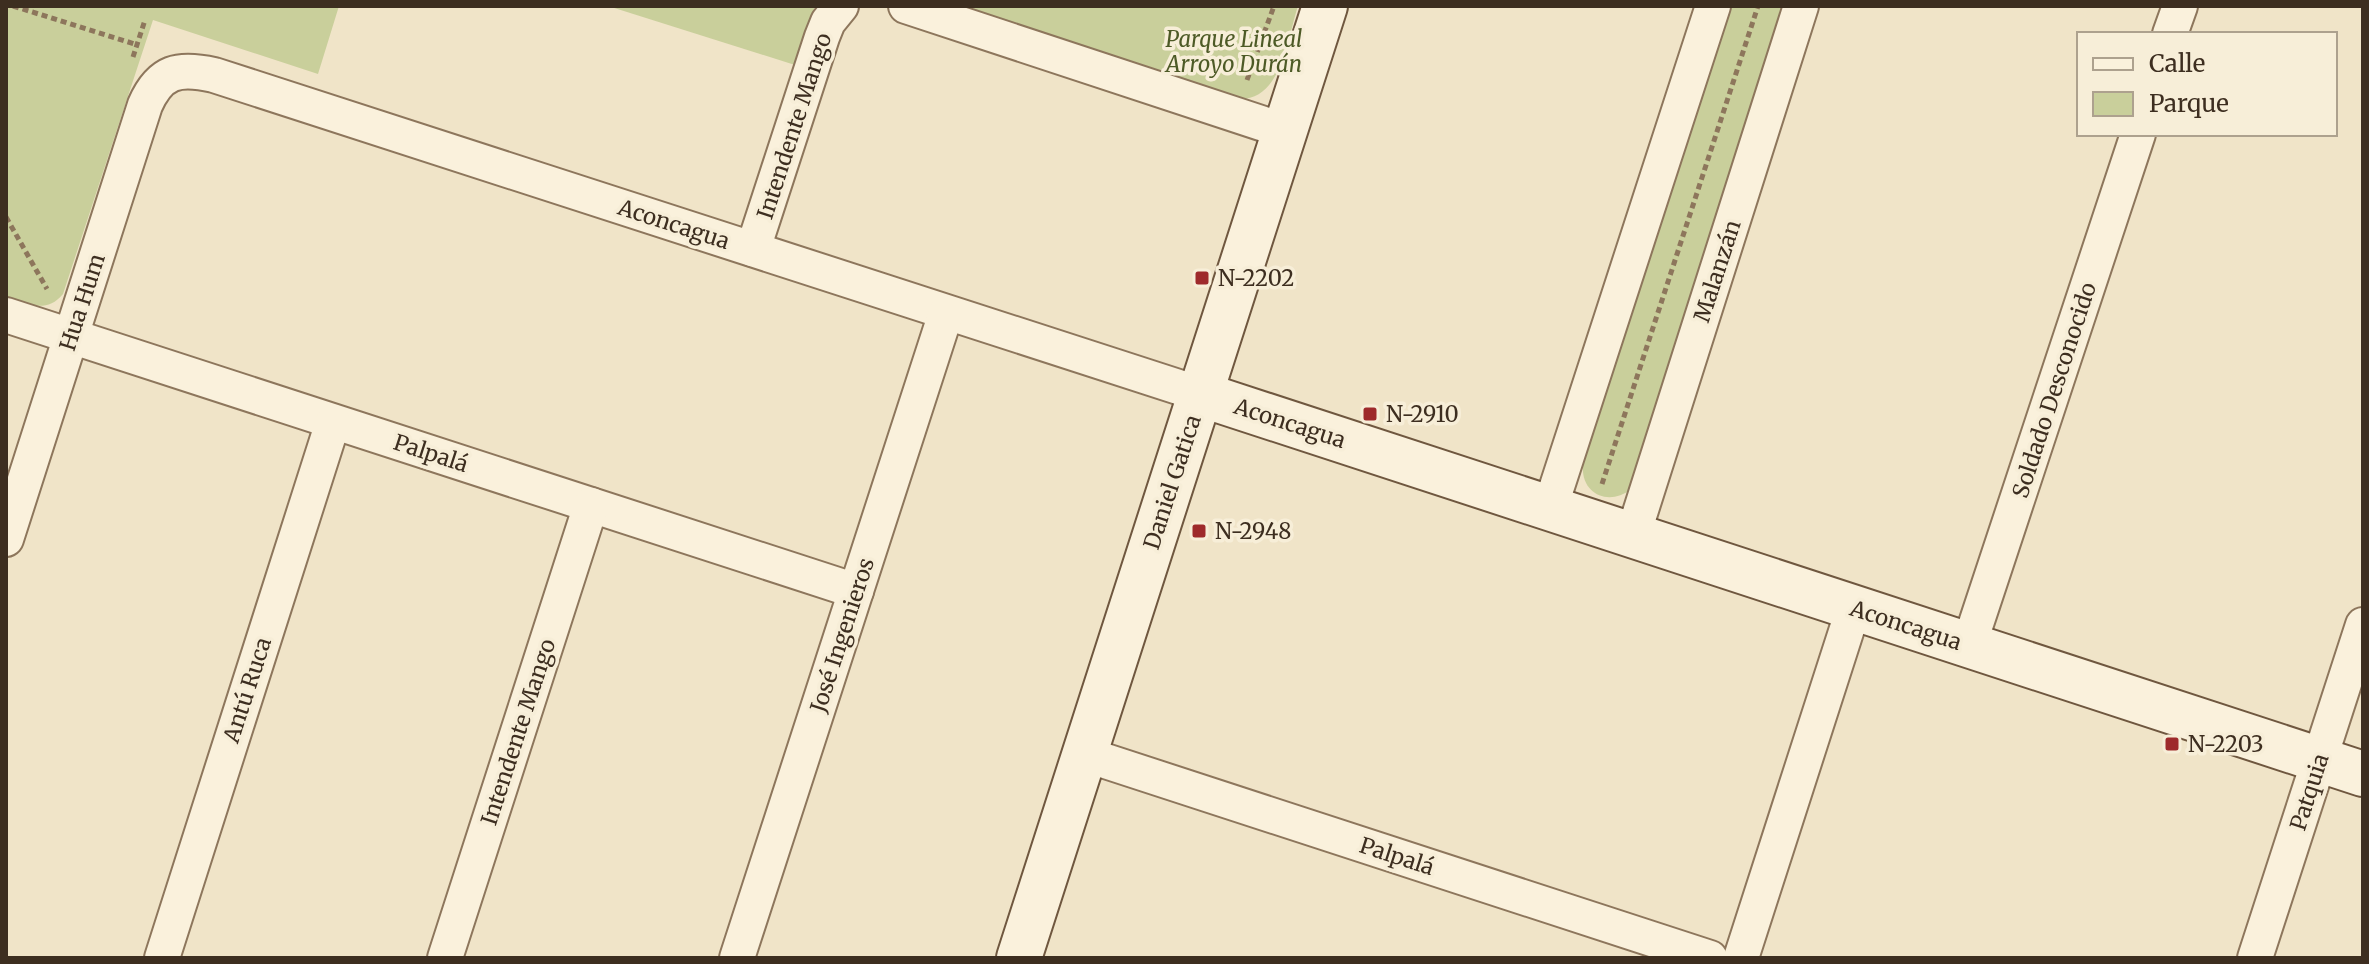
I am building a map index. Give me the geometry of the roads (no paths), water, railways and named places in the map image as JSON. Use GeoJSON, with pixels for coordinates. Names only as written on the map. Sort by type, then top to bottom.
{"type":"FeatureCollection","features":[{"type":"Feature","properties":{"kind":"street","name":"Intendente Mango"},"geometry":{"type":"LineString","coordinates":[[753,249],[822,37],[841,6]]}},
{"type":"Feature","properties":{"kind":"street"},"geometry":{"type":"LineString","coordinates":[[906,6],[1285,131]]}},
{"type":"Feature","properties":{"kind":"street","name":"Daniel Gatica"},"geometry":{"type":"LineString","coordinates":[[1019,958],[1325,6]]}},
{"type":"Feature","properties":{"kind":"street"},"geometry":{"type":"LineString","coordinates":[[1550,508],[1713,6]]}},
{"type":"Feature","properties":{"kind":"street","name":"Malanzán"},"geometry":{"type":"LineString","coordinates":[[1633,535],[1801,6]]}},
{"type":"Feature","properties":{"kind":"street"},"geometry":{"type":"LineString","coordinates":[[2171,32],[2180,6]]}},
{"type":"Feature","properties":{"kind":"street","name":"Aconcagua"},"geometry":{"type":"LineString","coordinates":[[169,72],[183,70],[214,75],[2363,774]]}},
{"type":"Feature","properties":{"kind":"street","name":"Hua Hum"},"geometry":{"type":"LineString","coordinates":[[6,539],[145,105],[159,80],[169,72]]}},
{"type":"Feature","properties":{"kind":"street","name":"Soldado Desconocido"},"geometry":{"type":"LineString","coordinates":[[1969,645],[2137,136]]}},
{"type":"Feature","properties":{"kind":"street","name":"José Ingenieros"},"geometry":{"type":"LineString","coordinates":[[737,958],[946,313]]}},
{"type":"Feature","properties":{"kind":"street","name":"Palpalá"},"geometry":{"type":"LineString","coordinates":[[6,315],[856,591]]}},
{"type":"Feature","properties":{"kind":"street","name":"Antú Ruca"},"geometry":{"type":"LineString","coordinates":[[162,958],[333,422]]}},
{"type":"Feature","properties":{"kind":"street","name":"Intendente Mango"},"geometry":{"type":"LineString","coordinates":[[445,958],[591,505]]}},
{"type":"Feature","properties":{"kind":"street"},"geometry":{"type":"LineString","coordinates":[[1741,958],[1854,607]]}},
{"type":"Feature","properties":{"kind":"street","name":"Patquia"},"geometry":{"type":"LineString","coordinates":[[2255,958],[2363,625]]}},
{"type":"Feature","properties":{"kind":"street","name":"Palpalá"},"geometry":{"type":"LineString","coordinates":[[1084,754],[1710,958]]}},
{"type":"Feature","properties":{"kind":"place","name":"N-2202"},"geometry":{"type":"Point","coordinates":[1202,278]}},
{"type":"Feature","properties":{"kind":"place","name":"N-2910"},"geometry":{"type":"Point","coordinates":[1370,414]}},
{"type":"Feature","properties":{"kind":"place","name":"N-2948"},"geometry":{"type":"Point","coordinates":[1199,531]}},
{"type":"Feature","properties":{"kind":"place","name":"N-2203"},"geometry":{"type":"Point","coordinates":[2172,744]}},
{"type":"Feature","properties":{"kind":"park label","name":"Parque Lineal Arroyo Durán"},"geometry":{"type":"Point","coordinates":[1234,52]}}]}
